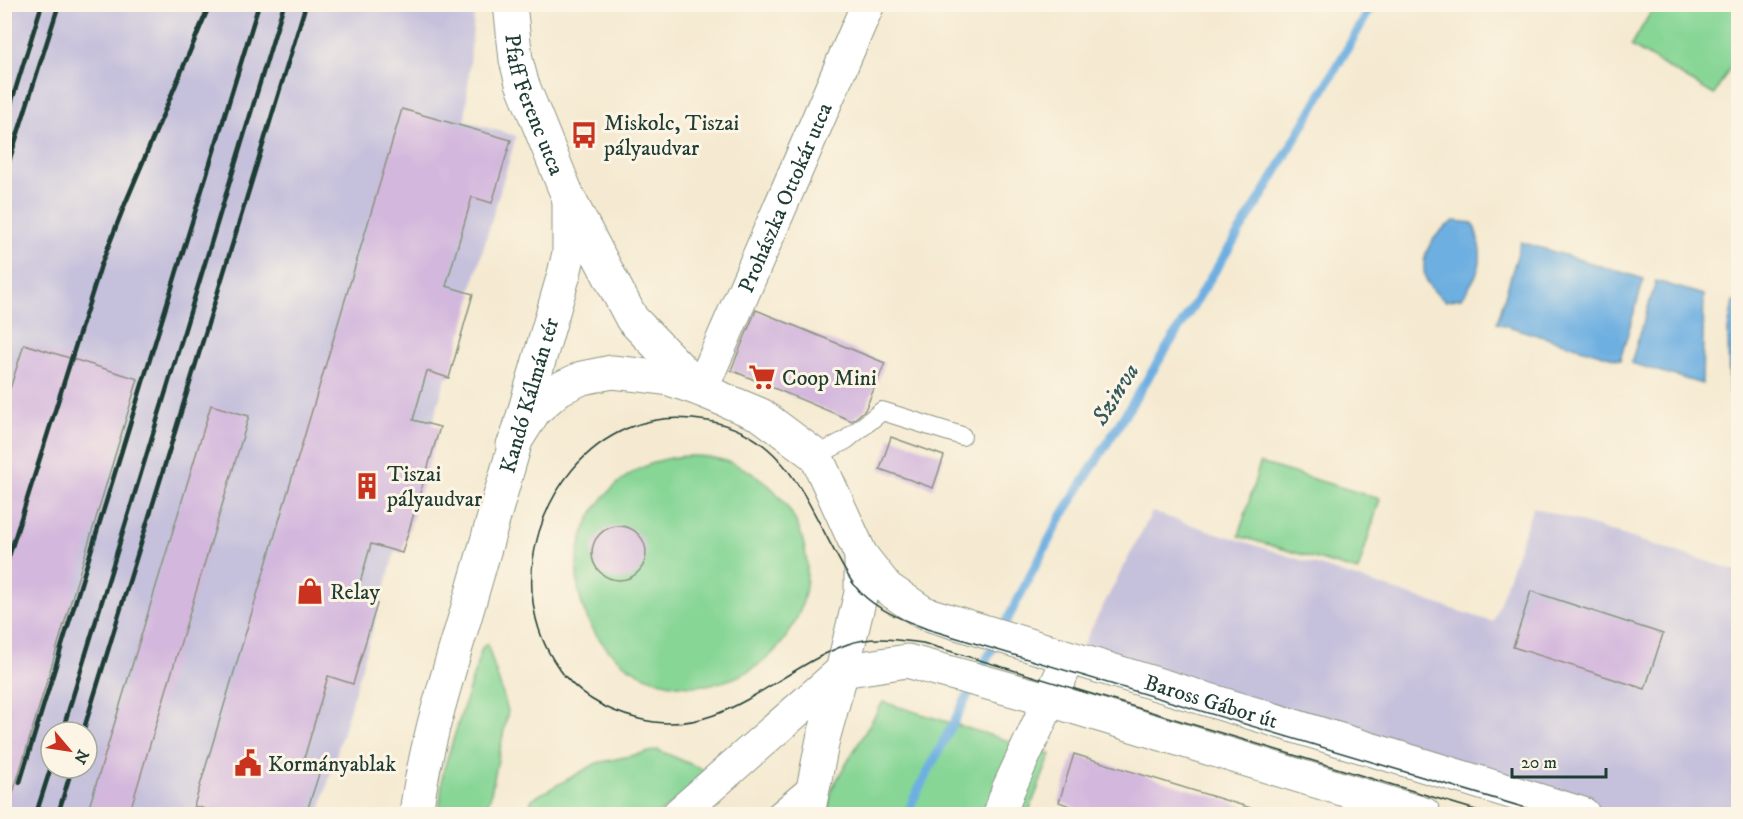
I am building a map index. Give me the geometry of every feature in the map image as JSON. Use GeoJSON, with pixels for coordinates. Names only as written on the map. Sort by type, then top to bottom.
{"type":"FeatureCollection","features":[{"type":"Feature","properties":{"kind":"street","name":"Pfaff Ferenc utca"},"geometry":{"type":"LineString","coordinates":[[510,4],[516,60],[522,83],[570,200]]}},
{"type":"Feature","properties":{"kind":"street","name":"Prohászka Ottokár utca"},"geometry":{"type":"LineString","coordinates":[[701,390],[868,4]]}},
{"type":"Feature","properties":{"kind":"street"},"geometry":{"type":"LineString","coordinates":[[570,200],[632,319],[701,390]]}},
{"type":"Feature","properties":{"kind":"street","name":"Kandó Kálmán tér"},"geometry":{"type":"LineString","coordinates":[[416,814],[425,760],[513,445],[564,274],[569,244],[570,200]]}},
{"type":"Feature","properties":{"kind":"street"},"geometry":{"type":"LineString","coordinates":[[513,445],[535,410],[559,389],[582,378],[612,372],[669,379],[701,390],[761,415],[816,456],[861,555],[861,593],[823,739],[808,814]]}},
{"type":"Feature","properties":{"kind":"street","name":"Baross Gábor út"},"geometry":{"type":"LineString","coordinates":[[861,555],[887,588],[924,613],[1582,814]]}},
{"type":"Feature","properties":{"kind":"street"},"geometry":{"type":"LineString","coordinates":[[1000,814],[1008,790],[1069,658]]}},
{"type":"Feature","properties":{"kind":"street","name":"Baross Gábor út"},"geometry":{"type":"LineString","coordinates":[[842,671],[907,661],[1050,700],[1424,814]]}},
{"type":"Feature","properties":{"kind":"street"},"geometry":{"type":"LineString","coordinates":[[679,814],[842,671]]}},
{"type":"Feature","properties":{"kind":"lane"},"geometry":{"type":"LineString","coordinates":[[816,456],[846,440],[882,411],[962,436]]}},
{"type":"Feature","properties":{"kind":"lane"},"geometry":{"type":"LineString","coordinates":[[774,814],[816,779]]}},
{"type":"Feature","properties":{"kind":"shaded area"},"geometry":{"type":"Polygon","coordinates":[[[5,5],[475,5],[465,121],[516,136],[319,814],[5,814],[5,5]]]}},
{"type":"Feature","properties":{"kind":"shaded area"},"geometry":{"type":"Polygon","coordinates":[[[1533,507],[1738,571],[1738,814],[1588,814],[1078,654],[1152,512],[1493,622],[1533,507]]]}},
{"type":"Feature","properties":{"kind":"green space"},"geometry":{"type":"Polygon","coordinates":[[[1655,5],[1738,5],[1738,54],[1714,95],[1631,46],[1655,5]]]}},
{"type":"Feature","properties":{"kind":"green space"},"geometry":{"type":"Polygon","coordinates":[[[692,456],[736,465],[765,482],[781,498],[802,538],[807,571],[798,615],[781,644],[765,660],[725,681],[692,686],[648,677],[619,660],[603,644],[582,604],[577,571],[586,527],[603,498],[619,482],[659,461],[692,456]]]}},
{"type":"Feature","properties":{"kind":"green space"},"geometry":{"type":"Polygon","coordinates":[[[1260,463],[1380,499],[1358,571],[1239,536],[1260,463]]]}},
{"type":"Feature","properties":{"kind":"green space"},"geometry":{"type":"Polygon","coordinates":[[[487,643],[508,711],[490,798],[483,814],[439,814],[443,772],[482,648],[487,643]]]}},
{"type":"Feature","properties":{"kind":"green space"},"geometry":{"type":"Polygon","coordinates":[[[883,702],[1051,754],[1028,814],[827,814],[832,788],[883,702]]]}},
{"type":"Feature","properties":{"kind":"green space"},"geometry":{"type":"Polygon","coordinates":[[[658,750],[709,772],[658,814],[527,814],[532,799],[597,763],[658,750]]]}},
{"type":"Feature","properties":{"kind":"water"},"geometry":{"type":"Polygon","coordinates":[[[1454,221],[1473,223],[1479,244],[1480,262],[1474,279],[1461,298],[1445,301],[1427,283],[1424,262],[1434,238],[1454,221]]]}},
{"type":"Feature","properties":{"kind":"water"},"geometry":{"type":"Polygon","coordinates":[[[1521,242],[1644,279],[1620,360],[1497,323],[1521,242]]]}},
{"type":"Feature","properties":{"kind":"water"},"geometry":{"type":"Polygon","coordinates":[[[1656,281],[1704,295],[1702,384],[1631,363],[1656,281]]]}},
{"type":"Feature","properties":{"kind":"water"},"geometry":{"type":"Polygon","coordinates":[[[1733,301],[1738,303],[1738,395],[1729,391],[1728,330],[1733,301]]]}},
{"type":"Feature","properties":{"kind":"building","name":"Tiszai pályaudvar"},"geometry":{"type":"Polygon","coordinates":[[[402,109],[511,140],[492,203],[472,197],[446,286],[473,294],[449,378],[427,371],[413,420],[440,427],[402,553],[371,544],[356,597],[377,604],[353,684],[328,676],[301,769],[319,774],[306,814],[223,814],[194,806],[402,109]]]}},
{"type":"Feature","properties":{"kind":"building"},"geometry":{"type":"Polygon","coordinates":[[[756,310],[885,363],[865,410],[852,421],[731,370],[756,310]]]}},
{"type":"Feature","properties":{"kind":"building"},"geometry":{"type":"Polygon","coordinates":[[[24,344],[138,379],[11,800],[4,799],[4,408],[24,344]]]}},
{"type":"Feature","properties":{"kind":"building"},"geometry":{"type":"Polygon","coordinates":[[[211,405],[249,416],[129,814],[87,814],[211,405]]]}},
{"type":"Feature","properties":{"kind":"building"},"geometry":{"type":"Polygon","coordinates":[[[891,437],[944,456],[933,488],[880,469],[891,437]]]}},
{"type":"Feature","properties":{"kind":"building"},"geometry":{"type":"Polygon","coordinates":[[[614,526],[624,526],[634,530],[642,538],[646,553],[642,568],[634,576],[624,580],[614,580],[604,576],[596,568],[592,558],[592,548],[596,538],[604,530],[614,526]]]}},
{"type":"Feature","properties":{"kind":"building"},"geometry":{"type":"Polygon","coordinates":[[[1531,591],[1663,634],[1645,689],[1513,647],[1531,591]]]}},
{"type":"Feature","properties":{"kind":"building"},"geometry":{"type":"Polygon","coordinates":[[[1074,754],[1251,808],[1250,814],[1074,814],[1076,808],[1059,802],[1074,754]]]}},
{"type":"Feature","properties":{"kind":"waterway","name":"Szinva"},"geometry":{"type":"LineString","coordinates":[[908,814],[913,800],[1061,517],[1265,191],[1373,4]]}},
{"type":"Feature","properties":{"kind":"tram line"},"geometry":{"type":"LineString","coordinates":[[1489,814],[923,643],[876,639],[848,644],[796,670],[747,700],[722,712],[696,720],[669,723],[627,716],[604,706],[574,686],[558,667],[541,636],[533,602],[532,567],[539,532],[552,499],[572,470],[597,446],[628,428],[648,422],[678,418],[708,421],[734,428],[756,439],[789,471],[854,585],[868,599],[892,614],[927,629],[1546,814]]}},
{"type":"Feature","properties":{"kind":"railway"},"geometry":{"type":"LineString","coordinates":[[4,126],[42,4]]}},
{"type":"Feature","properties":{"kind":"railway"},"geometry":{"type":"LineString","coordinates":[[4,177],[59,4]]}},
{"type":"Feature","properties":{"kind":"railway"},"geometry":{"type":"LineString","coordinates":[[4,572],[101,265],[210,4]]}},
{"type":"Feature","properties":{"kind":"railway"},"geometry":{"type":"LineString","coordinates":[[20,782],[259,4]]}},
{"type":"Feature","properties":{"kind":"railway"},"geometry":{"type":"LineString","coordinates":[[66,720],[284,4]]}},
{"type":"Feature","properties":{"kind":"railway"},"geometry":{"type":"LineString","coordinates":[[87,720],[306,4]]}},
{"type":"Feature","properties":{"kind":"railway"},"geometry":{"type":"LineString","coordinates":[[36,814],[47,780]]}},
{"type":"Feature","properties":{"kind":"railway"},"geometry":{"type":"LineString","coordinates":[[58,814],[68,780]]}},
{"type":"Feature","properties":{"kind":"place","name":"Miskolc, Tiszai pályaudvar"},"geometry":{"type":"Point","coordinates":[584,135]}},
{"type":"Feature","properties":{"kind":"place","name":"Coop Mini"},"geometry":{"type":"Point","coordinates":[762,377]}},
{"type":"Feature","properties":{"kind":"place","name":"Tiszai pályaudvar"},"geometry":{"type":"Point","coordinates":[367,486]}},
{"type":"Feature","properties":{"kind":"place","name":"Relay"},"geometry":{"type":"Point","coordinates":[310,591]}},
{"type":"Feature","properties":{"kind":"place","name":"Kormányablak"},"geometry":{"type":"Point","coordinates":[248,763]}}]}
